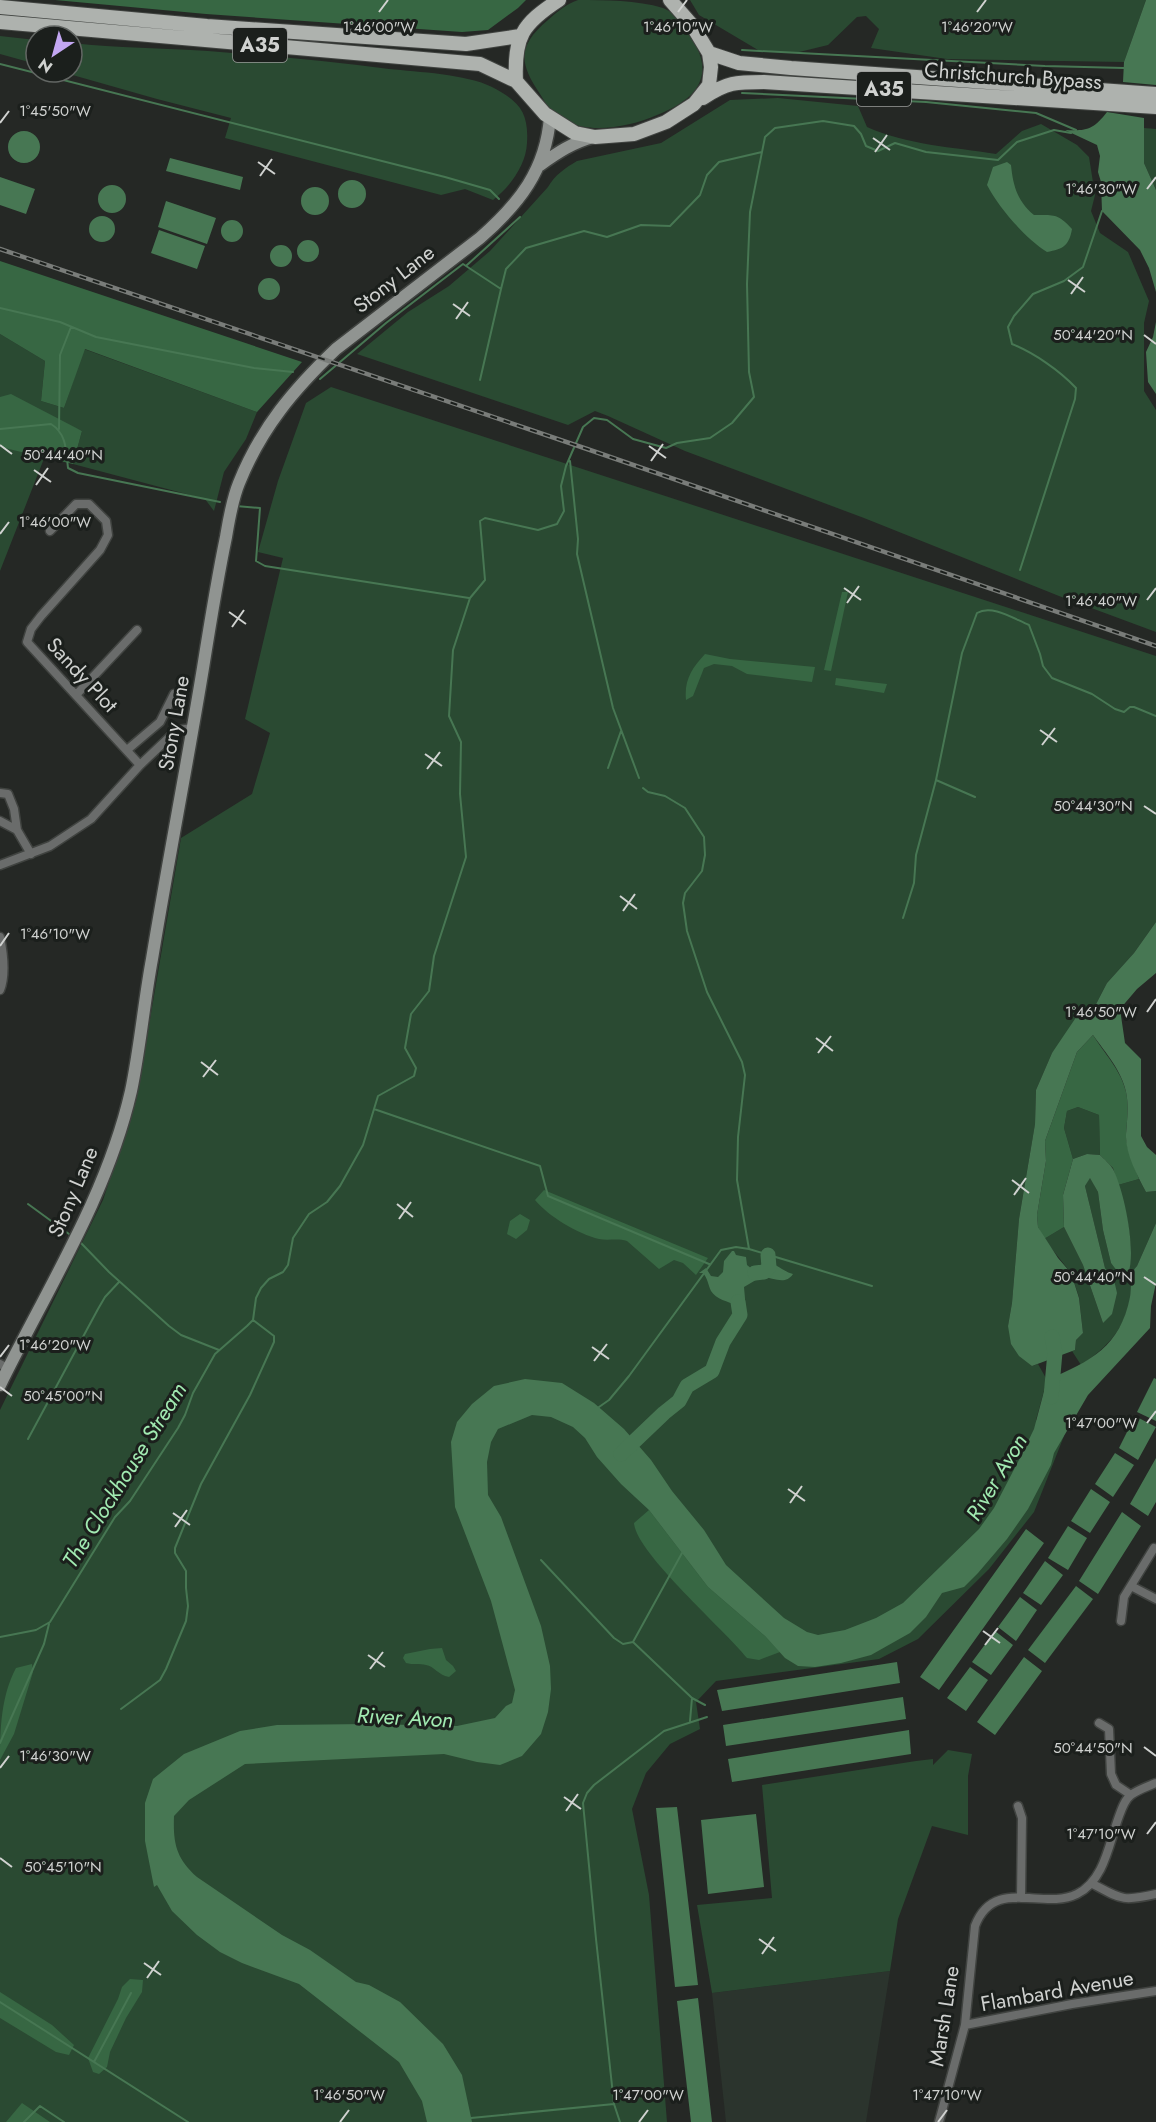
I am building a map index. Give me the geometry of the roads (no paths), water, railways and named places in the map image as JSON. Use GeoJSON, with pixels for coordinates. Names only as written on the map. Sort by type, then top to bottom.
{"type":"FeatureCollection","features":[{"type":"Feature","properties":{"kind":"main road"},"geometry":{"type":"LineString","coordinates":[[670,0],[692,25],[709,53],[711,67],[709,85],[694,104]]}},
{"type":"Feature","properties":{"kind":"main road"},"geometry":{"type":"LineString","coordinates":[[553,2],[529,23],[520,36],[515,54],[516,81],[550,117],[575,133],[596,137]]}},
{"type":"Feature","properties":{"kind":"main road","name":"A35"},"geometry":{"type":"LineString","coordinates":[[0,6],[207,27],[466,44],[520,36]]}},
{"type":"Feature","properties":{"kind":"main road","name":"A35"},"geometry":{"type":"LineString","coordinates":[[0,22],[480,64],[516,81]]}},
{"type":"Feature","properties":{"kind":"main road","name":"Christchurch Bypass"},"geometry":{"type":"LineString","coordinates":[[709,53],[739,63],[1080,95],[1156,107]]}},
{"type":"Feature","properties":{"kind":"main road","name":"Christchurch Bypass"},"geometry":{"type":"LineString","coordinates":[[596,137],[634,135],[666,122],[721,86],[736,82],[1080,95],[1156,94]]}},
{"type":"Feature","properties":{"kind":"main road","name":"Stony Lane"},"geometry":{"type":"LineString","coordinates":[[0,1385],[4,1366],[77,1235],[120,1130],[131,1089],[220,566],[239,483],[264,432],[288,398],[336,350],[495,224],[514,204],[540,165],[548,140],[550,117]]}},
{"type":"Feature","properties":{"kind":"main road","name":"Stony Lane"},"geometry":{"type":"LineString","coordinates":[[540,165],[581,140],[596,137]]}},
{"type":"Feature","properties":{"kind":"street","name":"Sandy Plot"},"geometry":{"type":"LineString","coordinates":[[51,531],[76,504],[89,504],[106,521],[108,535],[100,550],[41,615],[31,629],[27,642],[140,765]]}},
{"type":"Feature","properties":{"kind":"street"},"geometry":{"type":"LineString","coordinates":[[76,694],[137,630]]}},
{"type":"Feature","properties":{"kind":"street"},"geometry":{"type":"LineString","coordinates":[[127,750],[160,722],[174,694]]}},
{"type":"Feature","properties":{"kind":"street"},"geometry":{"type":"LineString","coordinates":[[0,865],[50,846],[91,819],[140,765],[177,730],[193,728]]}},
{"type":"Feature","properties":{"kind":"street"},"geometry":{"type":"LineString","coordinates":[[0,793],[8,794],[14,809],[17,830],[31,854]]}},
{"type":"Feature","properties":{"kind":"street"},"geometry":{"type":"LineString","coordinates":[[0,821],[17,830]]}},
{"type":"Feature","properties":{"kind":"street"},"geometry":{"type":"LineString","coordinates":[[0,937],[2,984],[0,990]]}},
{"type":"Feature","properties":{"kind":"street"},"geometry":{"type":"LineString","coordinates":[[1120,1621],[1124,1597],[1155,1548]]}},
{"type":"Feature","properties":{"kind":"street"},"geometry":{"type":"LineString","coordinates":[[1131,1586],[1156,1599]]}},
{"type":"Feature","properties":{"kind":"street"},"geometry":{"type":"LineString","coordinates":[[1099,1723],[1109,1730],[1111,1774],[1116,1785],[1131,1795]]}},
{"type":"Feature","properties":{"kind":"street"},"geometry":{"type":"LineString","coordinates":[[1018,1806],[1023,1818],[1022,1898],[1062,1898],[1077,1894],[1091,1883],[1102,1866],[1122,1807],[1131,1795],[1156,1783]]}},
{"type":"Feature","properties":{"kind":"street"},"geometry":{"type":"LineString","coordinates":[[1091,1883],[1118,1898],[1132,1899],[1156,1894]]}},
{"type":"Feature","properties":{"kind":"street","name":"Marsh Lane"},"geometry":{"type":"LineString","coordinates":[[939,2122],[965,2025],[975,1926],[979,1914],[996,1901],[1005,1898],[1022,1898]]}},
{"type":"Feature","properties":{"kind":"street","name":"Flambard Avenue"},"geometry":{"type":"LineString","coordinates":[[965,2025],[1072,2004],[1156,1991]]}},
{"type":"Feature","properties":{"kind":"waterway"},"geometry":{"type":"LineString","coordinates":[[742,50],[1124,68]]}},
{"type":"Feature","properties":{"kind":"waterway"},"geometry":{"type":"LineString","coordinates":[[0,64],[445,177],[490,190],[499,199]]}},
{"type":"Feature","properties":{"kind":"waterway"},"geometry":{"type":"LineString","coordinates":[[742,93],[926,102],[1036,113],[1076,130]]}},
{"type":"Feature","properties":{"kind":"waterway","name":"The Clockhouse Stream"},"geometry":{"type":"LineString","coordinates":[[0,1637],[36,1630],[50,1622],[115,1517],[130,1501],[178,1428],[193,1393],[215,1354],[253,1320],[256,1298],[261,1288],[269,1279],[283,1272],[288,1265],[293,1238],[309,1214],[327,1202],[340,1186],[363,1145],[378,1096],[414,1076],[416,1068],[405,1048],[411,1014],[429,991],[434,956],[466,857],[460,794],[461,742],[449,716],[453,650],[470,598],[485,580],[480,521],[485,518],[538,530],[557,524],[564,511],[561,486],[566,466],[583,427],[594,418],[607,420],[633,439],[666,448],[677,443],[710,438],[732,423],[754,397],[749,372],[747,284],[750,212],[765,137],[775,128],[823,121],[854,126],[861,134],[866,146],[878,151],[895,143],[926,152],[998,160],[1017,142],[1054,130],[1071,133]]}},
{"type":"Feature","properties":{"kind":"waterway"},"geometry":{"type":"LineString","coordinates":[[320,379],[386,323],[463,264],[501,289],[506,269],[526,248],[584,231],[607,237],[641,225],[670,226],[700,195],[707,175],[719,162],[762,152]]}},
{"type":"Feature","properties":{"kind":"waterway"},"geometry":{"type":"LineString","coordinates":[[1020,570],[1075,399],[1076,388],[1046,363],[1012,344],[1008,327],[1014,316],[1033,294],[1064,281],[1083,267],[1102,211]]}},
{"type":"Feature","properties":{"kind":"waterway"},"geometry":{"type":"LineString","coordinates":[[467,265],[520,217]]}},
{"type":"Feature","properties":{"kind":"waterway"},"geometry":{"type":"LineString","coordinates":[[480,380],[501,289]]}},
{"type":"Feature","properties":{"kind":"waterway"},"geometry":{"type":"LineString","coordinates":[[0,308],[60,322],[96,337],[254,368],[293,372]]}},
{"type":"Feature","properties":{"kind":"waterway"},"geometry":{"type":"LineString","coordinates":[[59,429],[60,355],[71,327]]}},
{"type":"Feature","properties":{"kind":"waterway"},"geometry":{"type":"LineString","coordinates":[[0,429],[51,424],[63,438],[68,468],[78,473],[220,502]]}},
{"type":"Feature","properties":{"kind":"waterway"},"geometry":{"type":"LineString","coordinates":[[570,461],[578,539],[577,554],[613,708],[639,778]]}},
{"type":"Feature","properties":{"kind":"waterway"},"geometry":{"type":"LineString","coordinates":[[236,506],[260,508],[256,561],[265,566],[469,598]]}},
{"type":"Feature","properties":{"kind":"waterway"},"geometry":{"type":"LineString","coordinates":[[903,918],[914,883],[916,855],[936,780],[962,653],[977,613],[996,611],[1029,625],[1043,666],[1052,678],[1092,694],[1115,709],[1124,712],[1134,707],[1156,716]]}},
{"type":"Feature","properties":{"kind":"waterway"},"geometry":{"type":"LineString","coordinates":[[608,768],[621,731]]}},
{"type":"Feature","properties":{"kind":"waterway"},"geometry":{"type":"LineString","coordinates":[[936,780],[975,797]]}},
{"type":"Feature","properties":{"kind":"waterway"},"geometry":{"type":"LineString","coordinates":[[643,788],[648,792],[665,796],[685,808],[704,837],[705,855],[702,871],[685,893],[683,903],[687,931],[707,992],[742,1062],[745,1075],[738,1137],[737,1180],[749,1249]]}},
{"type":"Feature","properties":{"kind":"waterway"},"geometry":{"type":"LineString","coordinates":[[374,1109],[540,1166],[548,1196],[709,1264]]}},
{"type":"Feature","properties":{"kind":"waterway"},"geometry":{"type":"LineString","coordinates":[[28,1204],[69,1234]]}},
{"type":"Feature","properties":{"kind":"waterway"},"geometry":{"type":"LineString","coordinates":[[81,1243],[109,1272],[169,1326],[181,1335],[219,1350]]}},
{"type":"Feature","properties":{"kind":"waterway"},"geometry":{"type":"LineString","coordinates":[[599,1407],[609,1400],[629,1376],[721,1250],[736,1247],[749,1249],[872,1286]]}},
{"type":"Feature","properties":{"kind":"waterway","name":"River Avon"},"geometry":{"type":"LineString","coordinates":[[755,1273],[764,1272],[769,1267],[768,1255]]}},
{"type":"Feature","properties":{"kind":"waterway"},"geometry":{"type":"LineString","coordinates":[[28,1439],[98,1309],[105,1297],[119,1282]]}},
{"type":"Feature","properties":{"kind":"waterway","name":"River Avon"},"geometry":{"type":"LineString","coordinates":[[621,1454],[679,1401],[687,1386],[712,1371],[723,1342],[740,1315],[738,1302]]}},
{"type":"Feature","properties":{"kind":"waterway"},"geometry":{"type":"LineString","coordinates":[[121,1709],[160,1680],[186,1621],[188,1606],[186,1571],[175,1553],[175,1548],[201,1484],[250,1395],[274,1342],[274,1336],[253,1320]]}},
{"type":"Feature","properties":{"kind":"waterway","name":"River Avon"},"geometry":{"type":"LineString","coordinates":[[1051,1397],[1055,1352],[1052,1337]]}},
{"type":"Feature","properties":{"kind":"waterway"},"geometry":{"type":"LineString","coordinates":[[633,1642],[682,1553]]}},
{"type":"Feature","properties":{"kind":"waterway"},"geometry":{"type":"LineString","coordinates":[[541,1560],[614,1638],[623,1644],[633,1642]]}},
{"type":"Feature","properties":{"kind":"waterway"},"geometry":{"type":"LineString","coordinates":[[0,1743],[44,1644],[49,1624]]}},
{"type":"Feature","properties":{"kind":"waterway"},"geometry":{"type":"LineString","coordinates":[[633,1642],[692,1698],[705,1705]]}},
{"type":"Feature","properties":{"kind":"waterway"},"geometry":{"type":"LineString","coordinates":[[690,1721],[692,1698]]}},
{"type":"Feature","properties":{"kind":"waterway"},"geometry":{"type":"LineString","coordinates":[[620,2122],[614,2104],[583,1803],[587,1793],[594,1785],[664,1731],[707,1717]]}},
{"type":"Feature","properties":{"kind":"waterway"},"geometry":{"type":"LineString","coordinates":[[94,2062],[131,1993]]}},
{"type":"Feature","properties":{"kind":"waterway"},"geometry":{"type":"LineString","coordinates":[[0,2002],[188,2122]]}},
{"type":"Feature","properties":{"kind":"waterway"},"geometry":{"type":"LineString","coordinates":[[471,2118],[614,2104]]}},
{"type":"Feature","properties":{"kind":"waterway"},"geometry":{"type":"LineString","coordinates":[[24,2122],[40,2106],[64,2122]]}},
{"type":"Feature","properties":{"kind":"railway"},"geometry":{"type":"LineString","coordinates":[[0,249],[1156,646]]}}]}
